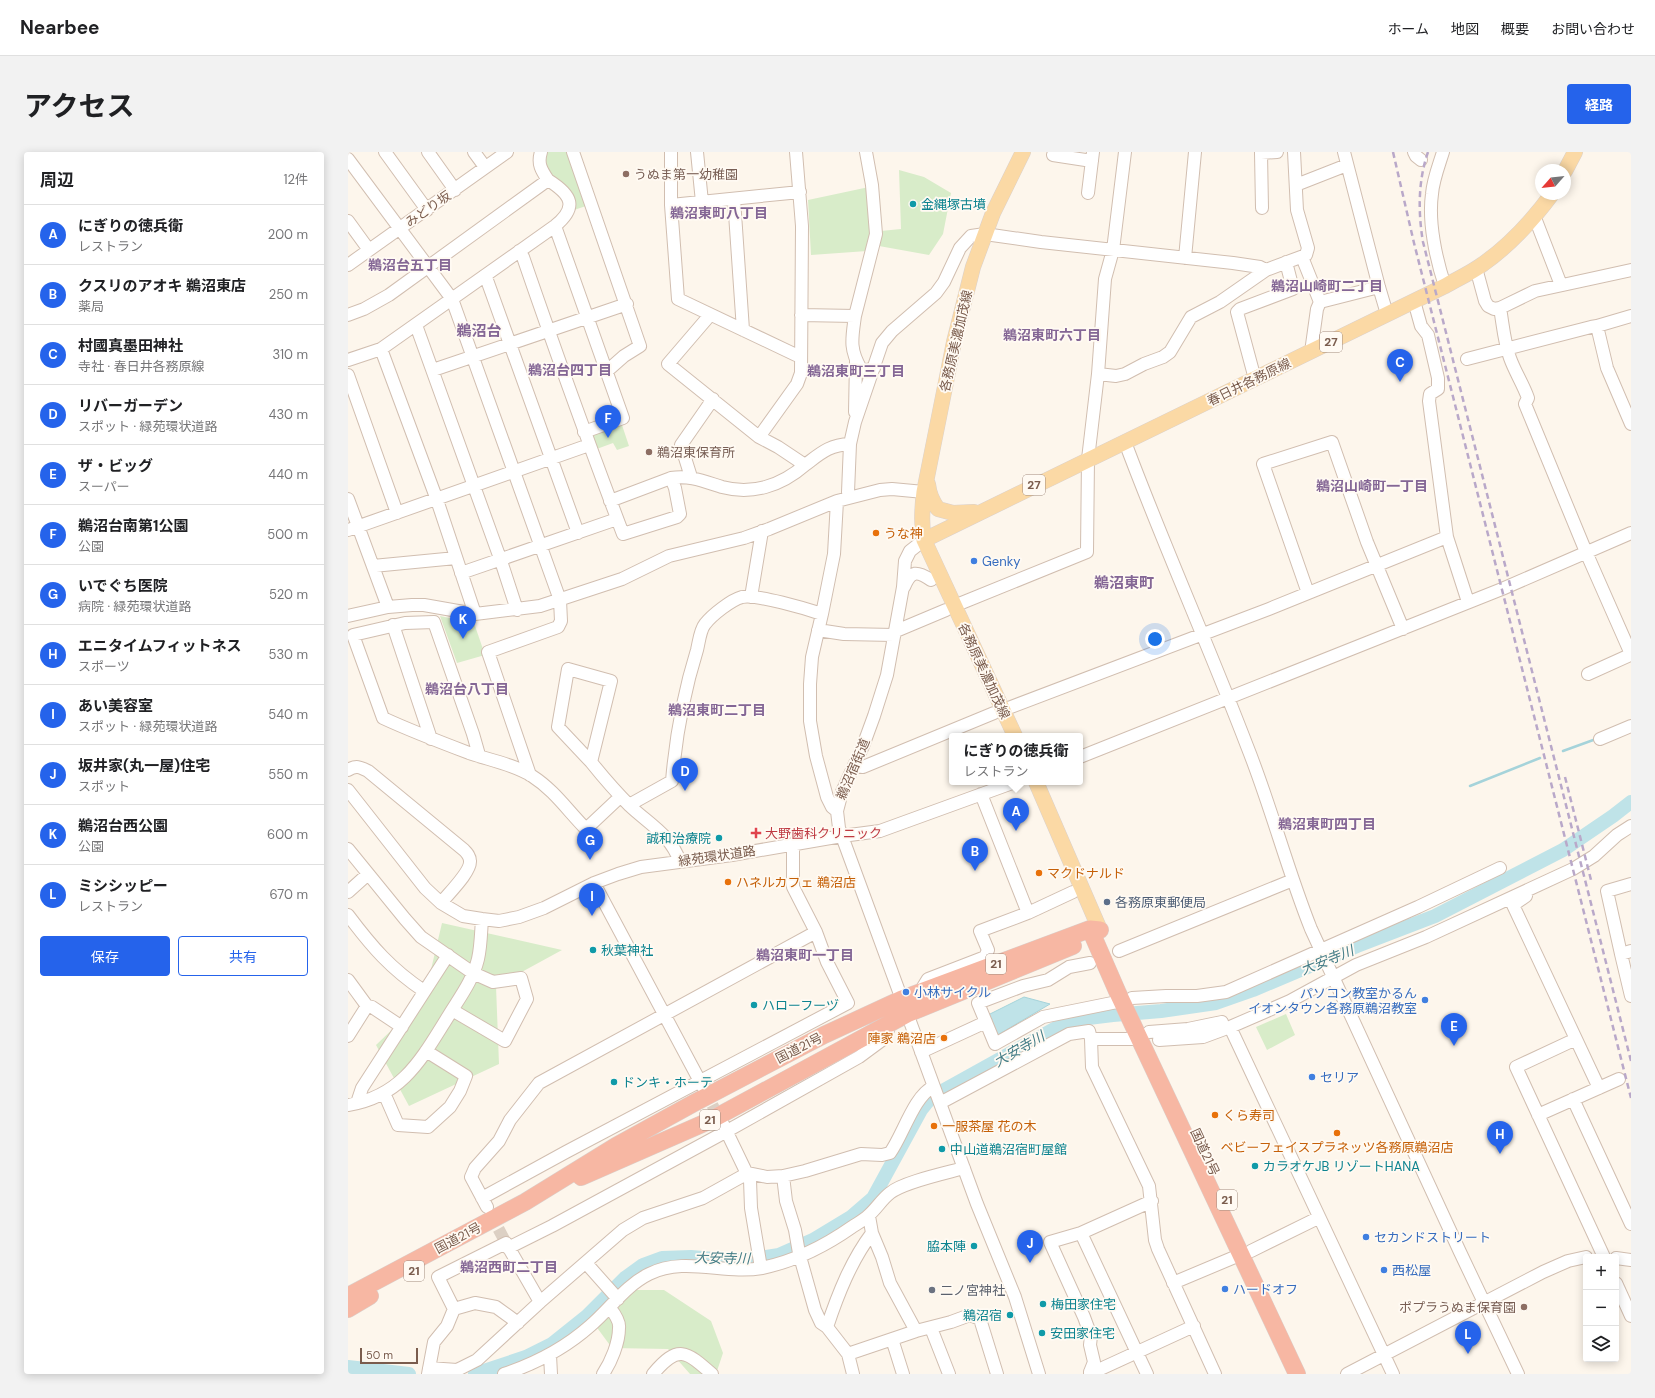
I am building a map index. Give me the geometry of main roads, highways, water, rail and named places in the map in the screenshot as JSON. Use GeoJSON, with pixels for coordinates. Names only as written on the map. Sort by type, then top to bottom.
{"type":"FeatureCollection","features":[{"type":"Feature","properties":{"kind":"highway","name":"国道21号"},"geometry":{"type":"LineString","coordinates":[[348,1296],[525,1202],[616,1146],[687,1106],[824,1035],[1062,951],[1094,932]]}},
{"type":"Feature","properties":{"kind":"highway","name":"国道21号"},"geometry":{"type":"LineString","coordinates":[[525,1202],[709,1121],[889,1024],[920,992],[1094,932]]}},
{"type":"Feature","properties":{"kind":"highway","name":"国道21号"},"geometry":{"type":"LineString","coordinates":[[1094,932],[1246,1252],[1309,1374]]}},
{"type":"Feature","properties":{"kind":"highway"},"geometry":{"type":"LineString","coordinates":[[1062,951],[1081,951],[1089,953],[1095,958],[1110,985],[1126,1000]]}},
{"type":"Feature","properties":{"kind":"highway","name":"21"},"geometry":{"type":"LineString","coordinates":[[348,1309],[427,1263],[477,1228]]}},
{"type":"Feature","properties":{"kind":"highway","name":"国道21号"},"geometry":{"type":"LineString","coordinates":[[1246,1252],[1297,1374]]}},
{"type":"Feature","properties":{"kind":"main road","name":"各務原美濃加茂線"},"geometry":{"type":"LineString","coordinates":[[950,608],[931,580],[926,569],[922,519],[924,492],[954,342],[973,267],[993,213],[1023,152]]}},
{"type":"Feature","properties":{"kind":"main road"},"geometry":{"type":"LineString","coordinates":[[1569,164],[1575,152]]}},
{"type":"Feature","properties":{"kind":"main road","name":"春日井各務原線"},"geometry":{"type":"LineString","coordinates":[[924,540],[1445,286],[1476,268],[1512,240],[1535,218],[1548,200]]}},
{"type":"Feature","properties":{"kind":"main road"},"geometry":{"type":"LineString","coordinates":[[928,469],[929,492],[938,509],[953,513],[980,512]]}},
{"type":"Feature","properties":{"kind":"main road","name":"各務原美濃加茂線"},"geometry":{"type":"LineString","coordinates":[[924,540],[950,608],[999,711],[1013,733]]}},
{"type":"Feature","properties":{"kind":"main road","name":"各務原美濃加茂線"},"geometry":{"type":"LineString","coordinates":[[999,711],[1004,733]]}},
{"type":"Feature","properties":{"kind":"main road"},"geometry":{"type":"LineString","coordinates":[[1027,785],[1073,892],[1094,932]]}},
{"type":"Feature","properties":{"kind":"main road"},"geometry":{"type":"LineString","coordinates":[[1037,785],[1094,932]]}},
{"type":"Feature","properties":{"kind":"water"},"geometry":{"type":"Polygon","coordinates":[[[1024,997],[1050,1004],[996,1036],[986,1016],[1024,997]]]}},
{"type":"Feature","properties":{"kind":"waterway"},"geometry":{"type":"LineString","coordinates":[[1563,751],[1596,739]]}},
{"type":"Feature","properties":{"kind":"waterway"},"geometry":{"type":"LineString","coordinates":[[1470,786],[1540,758]]}},
{"type":"Feature","properties":{"kind":"waterway","name":"大安寺川"},"geometry":{"type":"LineString","coordinates":[[475,1374],[526,1357],[552,1344],[587,1316],[625,1278],[643,1265],[662,1258],[691,1257],[738,1261],[779,1255],[813,1240],[851,1217],[873,1198],[921,1110],[929,1100],[944,1090],[1054,1029],[1080,1019],[1161,1011],[1216,1003],[1253,990],[1357,946],[1435,916],[1563,850],[1631,802]]}},
{"type":"Feature","properties":{"kind":"waterway","name":"大安寺川"},"geometry":{"type":"LineString","coordinates":[[348,1367],[409,1374]]}},
{"type":"Feature","properties":{"kind":"tunnel"},"geometry":{"type":"LineString","coordinates":[[704,1089],[720,1120]]}},
{"type":"Feature","properties":{"kind":"tunnel"},"geometry":{"type":"LineString","coordinates":[[490,1213],[506,1243]]}},
{"type":"Feature","properties":{"kind":"railway"},"geometry":{"type":"LineString","coordinates":[[1393,152],[1414,243],[1631,1098]]}},
{"type":"Feature","properties":{"kind":"railway"},"geometry":{"type":"LineString","coordinates":[[1428,152],[1422,174],[1420,197],[1420,219],[1423,242],[1631,1061]]}},
{"type":"Feature","properties":{"kind":"railway"},"geometry":{"type":"LineString","coordinates":[[1565,777],[1591,880]]}},
{"type":"Feature","properties":{"kind":"place","name":"うぬま第一幼稚園"},"geometry":{"type":"Point","coordinates":[626,174]}},
{"type":"Feature","properties":{"kind":"place","name":"金縄塚古墳"},"geometry":{"type":"Point","coordinates":[913,204]}},
{"type":"Feature","properties":{"kind":"place","name":"村國真墨田神社"},"geometry":{"type":"Point","coordinates":[1400,382]}},
{"type":"Feature","properties":{"kind":"place","name":"鵜沼台南第1公園"},"geometry":{"type":"Point","coordinates":[608,438]}},
{"type":"Feature","properties":{"kind":"place","name":"鵜沼東保育所"},"geometry":{"type":"Point","coordinates":[649,452]}},
{"type":"Feature","properties":{"kind":"place","name":"うな神"},"geometry":{"type":"Point","coordinates":[876,533]}},
{"type":"Feature","properties":{"kind":"place","name":"Genky"},"geometry":{"type":"Point","coordinates":[974,561]}},
{"type":"Feature","properties":{"kind":"place","name":"鵜沼台西公園"},"geometry":{"type":"Point","coordinates":[463,639]}},
{"type":"Feature","properties":{"kind":"place","name":"リバーガーデン"},"geometry":{"type":"Point","coordinates":[685,791]}},
{"type":"Feature","properties":{"kind":"place","name":"にぎりの徳兵衛"},"geometry":{"type":"Point","coordinates":[1016,831]}},
{"type":"Feature","properties":{"kind":"place","name":"大野歯科クリニック"},"geometry":{"type":"Point","coordinates":[756,833]}},
{"type":"Feature","properties":{"kind":"place","name":"誠和治療院"},"geometry":{"type":"Point","coordinates":[719,838]}},
{"type":"Feature","properties":{"kind":"place","name":"いでぐち医院"},"geometry":{"type":"Point","coordinates":[590,860]}},
{"type":"Feature","properties":{"kind":"place","name":"クスリのアオキ 鵜沼東店"},"geometry":{"type":"Point","coordinates":[975,871]}},
{"type":"Feature","properties":{"kind":"place","name":"マクドナルド"},"geometry":{"type":"Point","coordinates":[1039,873]}},
{"type":"Feature","properties":{"kind":"place","name":"ハネルカフェ 鵜沼店"},"geometry":{"type":"Point","coordinates":[728,882]}},
{"type":"Feature","properties":{"kind":"place","name":"各務原東郵便局"},"geometry":{"type":"Point","coordinates":[1107,902]}},
{"type":"Feature","properties":{"kind":"place","name":"あい美容室"},"geometry":{"type":"Point","coordinates":[592,916]}},
{"type":"Feature","properties":{"kind":"place","name":"秋葉神社"},"geometry":{"type":"Point","coordinates":[593,950]}},
{"type":"Feature","properties":{"kind":"place","name":"小林サイクル"},"geometry":{"type":"Point","coordinates":[906,992]}},
{"type":"Feature","properties":{"kind":"place","name":"パソコン教室かるん イオンタウン各務原鵜沼教室"},"geometry":{"type":"Point","coordinates":[1425,1000]}},
{"type":"Feature","properties":{"kind":"place","name":"ハローフーヅ"},"geometry":{"type":"Point","coordinates":[754,1005]}},
{"type":"Feature","properties":{"kind":"place","name":"陣家 鵜沼店"},"geometry":{"type":"Point","coordinates":[944,1038]}},
{"type":"Feature","properties":{"kind":"place","name":"ザ・ビッグ"},"geometry":{"type":"Point","coordinates":[1454,1046]}},
{"type":"Feature","properties":{"kind":"place","name":"セリア"},"geometry":{"type":"Point","coordinates":[1312,1077]}},
{"type":"Feature","properties":{"kind":"place","name":"ドンキ・ホーテ"},"geometry":{"type":"Point","coordinates":[614,1082]}},
{"type":"Feature","properties":{"kind":"place","name":"くら寿司"},"geometry":{"type":"Point","coordinates":[1215,1115]}},
{"type":"Feature","properties":{"kind":"place","name":"一服茶屋 花の木"},"geometry":{"type":"Point","coordinates":[934,1126]}},
{"type":"Feature","properties":{"kind":"place","name":"ベビーフェイスプラネッツ各務原鵜沼店"},"geometry":{"type":"Point","coordinates":[1337,1133]}},
{"type":"Feature","properties":{"kind":"place","name":"中山道鵜沼宿町屋館"},"geometry":{"type":"Point","coordinates":[942,1149]}},
{"type":"Feature","properties":{"kind":"place","name":"エニタイムフィットネス"},"geometry":{"type":"Point","coordinates":[1500,1154]}},
{"type":"Feature","properties":{"kind":"place","name":"カラオケJB リゾートHANA"},"geometry":{"type":"Point","coordinates":[1255,1166]}},
{"type":"Feature","properties":{"kind":"place","name":"セカンドストリート"},"geometry":{"type":"Point","coordinates":[1366,1237]}},
{"type":"Feature","properties":{"kind":"place","name":"脇本陣"},"geometry":{"type":"Point","coordinates":[974,1246]}},
{"type":"Feature","properties":{"kind":"place","name":"坂井家(丸一屋)住宅"},"geometry":{"type":"Point","coordinates":[1030,1263]}},
{"type":"Feature","properties":{"kind":"place","name":"西松屋"},"geometry":{"type":"Point","coordinates":[1384,1270]}},
{"type":"Feature","properties":{"kind":"place","name":"ハードオフ"},"geometry":{"type":"Point","coordinates":[1225,1289]}},
{"type":"Feature","properties":{"kind":"place","name":"二ノ宮神社"},"geometry":{"type":"Point","coordinates":[932,1290]}},
{"type":"Feature","properties":{"kind":"place","name":"梅田家住宅"},"geometry":{"type":"Point","coordinates":[1043,1304]}},
{"type":"Feature","properties":{"kind":"place","name":"ポプラうぬま保育園"},"geometry":{"type":"Point","coordinates":[1524,1307]}},
{"type":"Feature","properties":{"kind":"place","name":"鵜沼宿"},"geometry":{"type":"Point","coordinates":[1010,1315]}},
{"type":"Feature","properties":{"kind":"place","name":"安田家住宅"},"geometry":{"type":"Point","coordinates":[1042,1333]}},
{"type":"Feature","properties":{"kind":"place","name":"ミシシッピー"},"geometry":{"type":"Point","coordinates":[1468,1354]}},
{"type":"Feature","properties":{"kind":"district","name":"鵜沼東町八丁目"},"geometry":{"type":"Point","coordinates":[719,213]}},
{"type":"Feature","properties":{"kind":"district","name":"鵜沼台五丁目"},"geometry":{"type":"Point","coordinates":[410,265]}},
{"type":"Feature","properties":{"kind":"district","name":"鵜沼山崎町二丁目"},"geometry":{"type":"Point","coordinates":[1327,286]}},
{"type":"Feature","properties":{"kind":"district","name":"鵜沼台"},"geometry":{"type":"Point","coordinates":[479,331]}},
{"type":"Feature","properties":{"kind":"district","name":"鵜沼東町六丁目"},"geometry":{"type":"Point","coordinates":[1052,335]}},
{"type":"Feature","properties":{"kind":"district","name":"鵜沼台四丁目"},"geometry":{"type":"Point","coordinates":[570,370]}},
{"type":"Feature","properties":{"kind":"district","name":"鵜沼東町三丁目"},"geometry":{"type":"Point","coordinates":[856,371]}},
{"type":"Feature","properties":{"kind":"district","name":"鵜沼山崎町一丁目"},"geometry":{"type":"Point","coordinates":[1372,486]}},
{"type":"Feature","properties":{"kind":"district","name":"鵜沼東町"},"geometry":{"type":"Point","coordinates":[1124,583]}},
{"type":"Feature","properties":{"kind":"district","name":"鵜沼台八丁目"},"geometry":{"type":"Point","coordinates":[467,689]}},
{"type":"Feature","properties":{"kind":"district","name":"鵜沼東町二丁目"},"geometry":{"type":"Point","coordinates":[717,710]}},
{"type":"Feature","properties":{"kind":"district","name":"鵜沼東町四丁目"},"geometry":{"type":"Point","coordinates":[1327,824]}},
{"type":"Feature","properties":{"kind":"district","name":"鵜沼東町一丁目"},"geometry":{"type":"Point","coordinates":[805,955]}},
{"type":"Feature","properties":{"kind":"district","name":"鵜沼西町二丁目"},"geometry":{"type":"Point","coordinates":[509,1267]}}]}
